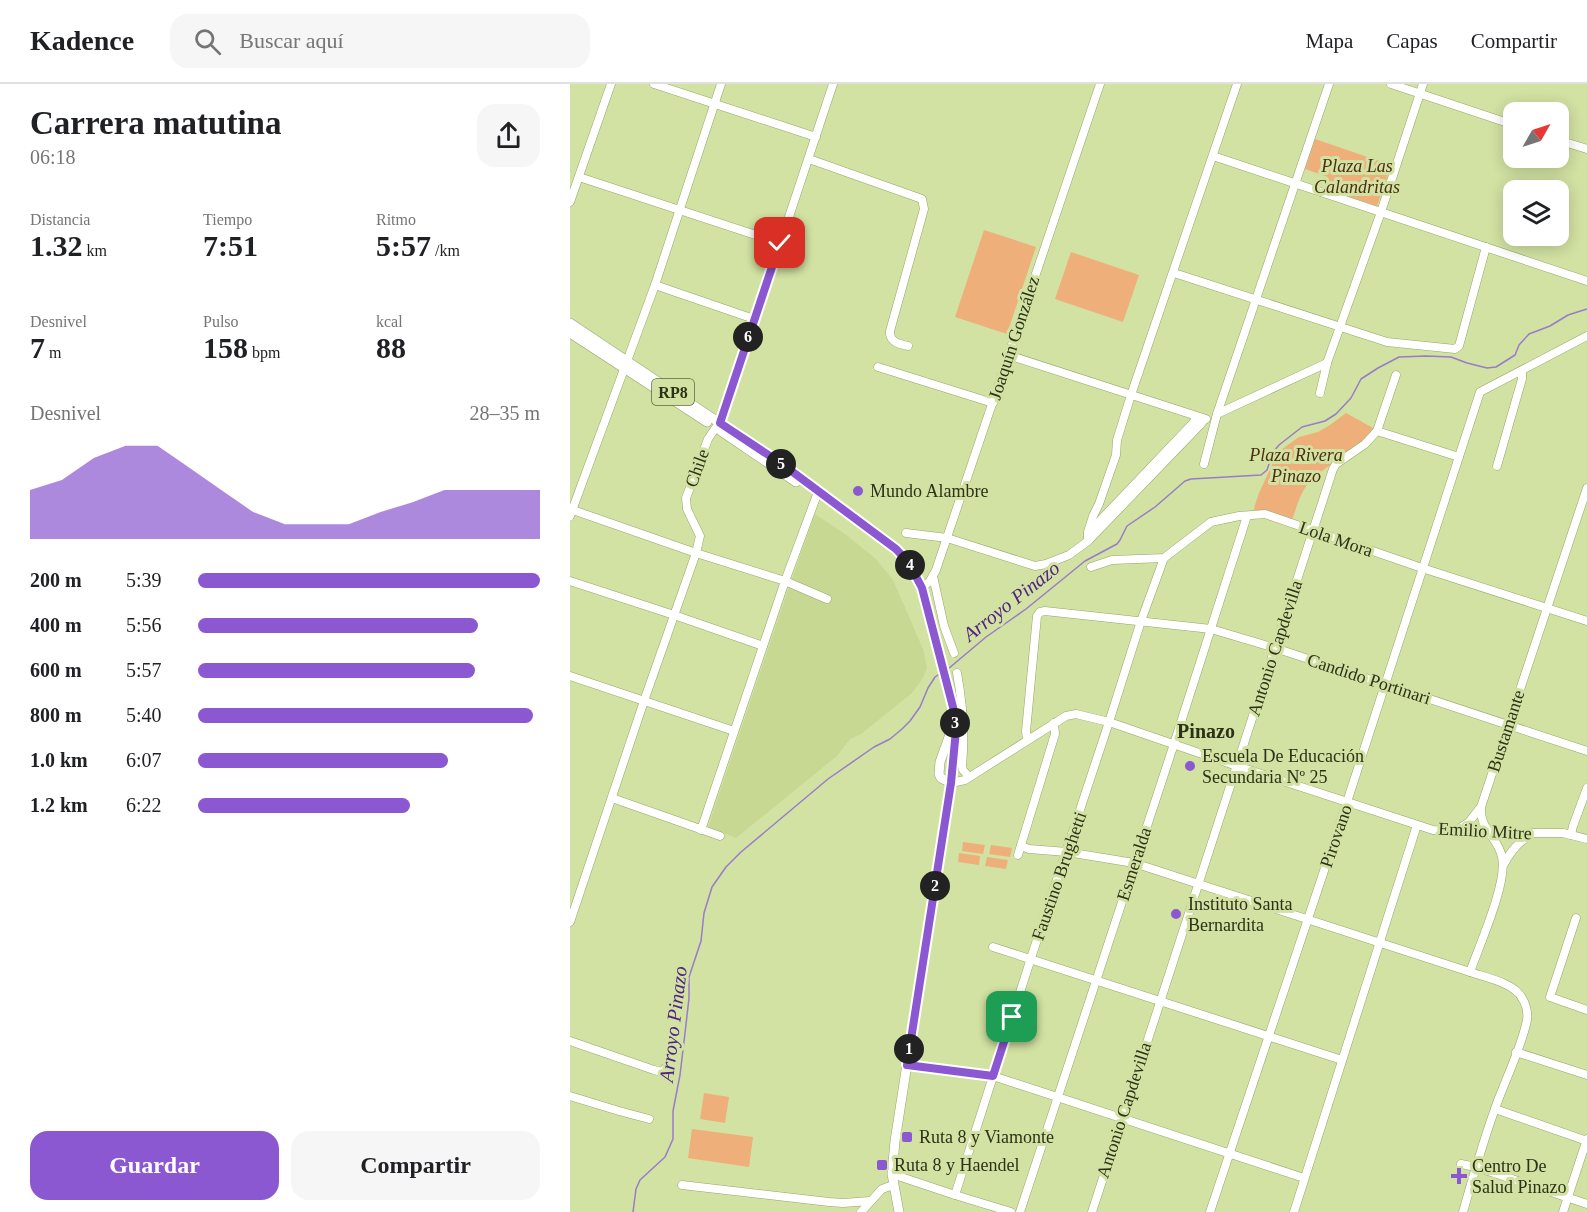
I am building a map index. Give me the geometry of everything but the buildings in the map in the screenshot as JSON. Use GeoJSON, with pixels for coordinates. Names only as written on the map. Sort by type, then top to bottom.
{"type":"FeatureCollection","features":[{"type":"Feature","properties":{"kind":"main road","name":"RP8"},"geometry":{"type":"LineString","coordinates":[[570,323],[625,365]]}},
{"type":"Feature","properties":{"kind":"main road","name":"RP8"},"geometry":{"type":"LineString","coordinates":[[570,333],[782,464],[903,556],[913,569],[922,588],[955,720],[939,769],[941,778],[951,783]]}},
{"type":"Feature","properties":{"kind":"main road"},"geometry":{"type":"LineString","coordinates":[[898,1212],[892,1173],[895,1141],[951,783]]}},
{"type":"Feature","properties":{"kind":"street"},"geometry":{"type":"LineString","coordinates":[[570,202],[611,84]]}},
{"type":"Feature","properties":{"kind":"street"},"geometry":{"type":"LineString","coordinates":[[654,84],[816,138]]}},
{"type":"Feature","properties":{"kind":"street"},"geometry":{"type":"LineString","coordinates":[[722,84],[655,285],[571,512],[785,581],[827,599]]}},
{"type":"Feature","properties":{"kind":"street","name":"Chile"},"geometry":{"type":"LineString","coordinates":[[570,922],[696,553],[700,536],[687,509],[686,498],[708,439],[723,416],[833,84]]}},
{"type":"Feature","properties":{"kind":"street","name":"Joaquín González"},"geometry":{"type":"LineString","coordinates":[[922,588],[933,576],[947,538],[1100,84]]}},
{"type":"Feature","properties":{"kind":"street"},"geometry":{"type":"LineString","coordinates":[[1088,537],[1093,516],[1116,455],[1117,440],[1131,395],[1237,84]]}},
{"type":"Feature","properties":{"kind":"street"},"geometry":{"type":"LineString","coordinates":[[1204,464],[1217,414],[1329,84]]}},
{"type":"Feature","properties":{"kind":"street"},"geometry":{"type":"LineString","coordinates":[[1391,84],[1503,121]]}},
{"type":"Feature","properties":{"kind":"street"},"geometry":{"type":"LineString","coordinates":[[1320,393],[1328,363],[1423,84]]}},
{"type":"Feature","properties":{"kind":"street"},"geometry":{"type":"LineString","coordinates":[[1569,143],[1587,149]]}},
{"type":"Feature","properties":{"kind":"street"},"geometry":{"type":"LineString","coordinates":[[1213,156],[1587,281]]}},
{"type":"Feature","properties":{"kind":"street"},"geometry":{"type":"LineString","coordinates":[[809,159],[922,199],[924,209],[890,331],[891,338],[895,342],[908,346]]}},
{"type":"Feature","properties":{"kind":"street"},"geometry":{"type":"LineString","coordinates":[[579,177],[780,243]]}},
{"type":"Feature","properties":{"kind":"street"},"geometry":{"type":"LineString","coordinates":[[1174,273],[1398,345],[1455,350],[1486,247]]}},
{"type":"Feature","properties":{"kind":"street"},"geometry":{"type":"LineString","coordinates":[[655,285],[754,319]]}},
{"type":"Feature","properties":{"kind":"street"},"geometry":{"type":"LineString","coordinates":[[1497,466],[1522,371],[1587,336]]}},
{"type":"Feature","properties":{"kind":"street"},"geometry":{"type":"LineString","coordinates":[[1008,355],[1200,418],[1211,418],[1328,363]]}},
{"type":"Feature","properties":{"kind":"street"},"geometry":{"type":"LineString","coordinates":[[878,367],[993,403]]}},
{"type":"Feature","properties":{"kind":"street","name":"Pirovano"},"geometry":{"type":"LineString","coordinates":[[1210,1212],[1482,390],[1522,371]]}},
{"type":"Feature","properties":{"kind":"street","name":"Antonio Capdevilla"},"geometry":{"type":"LineString","coordinates":[[1092,1212],[1333,469],[1336,464],[1365,444],[1377,431],[1396,375]]}},
{"type":"Feature","properties":{"kind":"street"},"geometry":{"type":"LineString","coordinates":[[906,533],[947,538],[1035,566],[1046,564],[1069,555],[1088,537],[1200,418]]}},
{"type":"Feature","properties":{"kind":"street"},"geometry":{"type":"LineString","coordinates":[[1377,431],[1459,457]]}},
{"type":"Feature","properties":{"kind":"street","name":"Bustamante"},"geometry":{"type":"LineString","coordinates":[[1481,807],[1587,488]]}},
{"type":"Feature","properties":{"kind":"street"},"geometry":{"type":"LineString","coordinates":[[701,830],[785,581],[818,492]]}},
{"type":"Feature","properties":{"kind":"street","name":"Lola Mora"},"geometry":{"type":"LineString","coordinates":[[1164,558],[1211,522],[1265,514],[1587,621]]}},
{"type":"Feature","properties":{"kind":"street","name":"Esmeralda"},"geometry":{"type":"LineString","coordinates":[[1020,1212],[1247,516]]}},
{"type":"Feature","properties":{"kind":"street"},"geometry":{"type":"LineString","coordinates":[[1091,567],[1112,560],[1164,558]]}},
{"type":"Feature","properties":{"kind":"street","name":"Faustino Brughetti"},"geometry":{"type":"LineString","coordinates":[[955,1195],[1141,621],[1164,558]]}},
{"type":"Feature","properties":{"kind":"street"},"geometry":{"type":"LineString","coordinates":[[933,576],[944,626],[954,653]]}},
{"type":"Feature","properties":{"kind":"street"},"geometry":{"type":"LineString","coordinates":[[570,581],[763,646]]}},
{"type":"Feature","properties":{"kind":"street","name":"Candido Portinari"},"geometry":{"type":"LineString","coordinates":[[1027,740],[1030,676],[1037,616],[1040,612],[1046,611],[1211,629],[1587,751]]}},
{"type":"Feature","properties":{"kind":"street"},"geometry":{"type":"LineString","coordinates":[[957,674],[965,734],[963,770],[969,777]]}},
{"type":"Feature","properties":{"kind":"street"},"geometry":{"type":"LineString","coordinates":[[570,676],[735,731]]}},
{"type":"Feature","properties":{"kind":"street","name":"Emilio Mitre"},"geometry":{"type":"LineString","coordinates":[[951,783],[960,782],[1054,723],[1066,716],[1076,714],[1109,722],[1433,830],[1557,833],[1587,839]]}},
{"type":"Feature","properties":{"kind":"street"},"geometry":{"type":"LineString","coordinates":[[1018,855],[1055,734],[1054,723]]}},
{"type":"Feature","properties":{"kind":"street"},"geometry":{"type":"LineString","coordinates":[[1571,835],[1587,788]]}},
{"type":"Feature","properties":{"kind":"street"},"geometry":{"type":"LineString","coordinates":[[612,798],[720,836]]}},
{"type":"Feature","properties":{"kind":"street"},"geometry":{"type":"LineString","coordinates":[[1455,831],[1469,822],[1481,807]]}},
{"type":"Feature","properties":{"kind":"street"},"geometry":{"type":"LineString","coordinates":[[1470,972],[1501,887],[1504,864],[1501,851],[1480,815],[1481,807]]}},
{"type":"Feature","properties":{"kind":"street"},"geometry":{"type":"LineString","coordinates":[[1294,1212],[1417,825]]}},
{"type":"Feature","properties":{"kind":"street"},"geometry":{"type":"LineString","coordinates":[[1504,864],[1521,841],[1533,834]]}},
{"type":"Feature","properties":{"kind":"street"},"geometry":{"type":"LineString","coordinates":[[1021,846],[1134,863],[1470,972],[1518,991],[1526,1007],[1527,1017],[1463,1212]]}},
{"type":"Feature","properties":{"kind":"street"},"geometry":{"type":"LineString","coordinates":[[1576,918],[1550,997],[1587,1010]]}},
{"type":"Feature","properties":{"kind":"street"},"geometry":{"type":"LineString","coordinates":[[993,947],[1342,1060]]}},
{"type":"Feature","properties":{"kind":"street"},"geometry":{"type":"LineString","coordinates":[[570,1041],[654,1070],[662,1072],[667,1066]]}},
{"type":"Feature","properties":{"kind":"street"},"geometry":{"type":"LineString","coordinates":[[1516,1052],[1587,1075]]}},
{"type":"Feature","properties":{"kind":"street"},"geometry":{"type":"LineString","coordinates":[[907,1065],[993,1076],[1304,1178]]}},
{"type":"Feature","properties":{"kind":"street"},"geometry":{"type":"LineString","coordinates":[[570,1096],[649,1119]]}},
{"type":"Feature","properties":{"kind":"street"},"geometry":{"type":"LineString","coordinates":[[1495,1109],[1587,1140],[1563,1212]]}},
{"type":"Feature","properties":{"kind":"street"},"geometry":{"type":"LineString","coordinates":[[1461,1164],[1587,1204]]}},
{"type":"Feature","properties":{"kind":"street"},"geometry":{"type":"LineString","coordinates":[[892,1173],[1011,1212]]}},
{"type":"Feature","properties":{"kind":"street"},"geometry":{"type":"LineString","coordinates":[[682,1185],[829,1202],[870,1201]]}},
{"type":"Feature","properties":{"kind":"street"},"geometry":{"type":"LineString","coordinates":[[861,1212],[882,1189],[893,1185]]}},
{"type":"Feature","properties":{"kind":"shaded area"},"geometry":{"type":"Polygon","coordinates":[[[815,514],[876,559],[893,580],[923,649],[927,668],[912,693],[861,734],[850,739],[837,756],[736,838],[708,827],[815,514]]]}},
{"type":"Feature","properties":{"kind":"green space","name":"Plaza Las Calandritas"},"geometry":{"type":"Polygon","coordinates":[[[1315,139],[1391,165],[1377,206],[1324,188],[1328,177],[1305,169],[1315,139]]]}},
{"type":"Feature","properties":{"kind":"green space"},"geometry":{"type":"Polygon","coordinates":[[[984,230],[1036,247],[1007,334],[955,317],[984,230]]]}},
{"type":"Feature","properties":{"kind":"green space"},"geometry":{"type":"Polygon","coordinates":[[[1071,252],[1139,275],[1123,322],[1055,299],[1071,252]]]}},
{"type":"Feature","properties":{"kind":"green space","name":"Plaza Rivera Pinazo"},"geometry":{"type":"Polygon","coordinates":[[[1346,413],[1373,428],[1352,451],[1323,470],[1307,485],[1292,520],[1267,511],[1254,511],[1259,493],[1278,452],[1299,437],[1318,432],[1346,413]]]}},
{"type":"Feature","properties":{"kind":"green space"},"geometry":{"type":"Polygon","coordinates":[[[963,842],[985,845],[983,854],[962,851],[963,842]]]}},
{"type":"Feature","properties":{"kind":"green space"},"geometry":{"type":"Polygon","coordinates":[[[991,845],[1012,848],[1010,857],[989,854],[991,845]]]}},
{"type":"Feature","properties":{"kind":"green space"},"geometry":{"type":"Polygon","coordinates":[[[959,853],[980,856],[979,865],[958,862],[959,853]]]}},
{"type":"Feature","properties":{"kind":"green space"},"geometry":{"type":"Polygon","coordinates":[[[987,857],[1008,860],[1006,869],[985,866],[987,857]]]}},
{"type":"Feature","properties":{"kind":"green space"},"geometry":{"type":"Polygon","coordinates":[[[704,1093],[729,1097],[725,1123],[700,1119],[704,1093]]]}},
{"type":"Feature","properties":{"kind":"green space"},"geometry":{"type":"Polygon","coordinates":[[[692,1129],[753,1137],[749,1167],[688,1158],[692,1129]]]}},
{"type":"Feature","properties":{"kind":"waterway","name":"Arroyo Pinazo"},"geometry":{"type":"LineString","coordinates":[[948,669],[1085,561],[1117,544],[1127,526],[1155,507],[1185,481],[1261,475],[1267,470],[1273,452],[1279,445],[1302,427],[1325,421],[1336,414],[1351,398],[1361,379],[1378,368],[1399,357],[1426,356],[1451,357],[1487,368],[1496,367],[1515,355],[1519,345],[1529,334],[1550,326],[1568,315],[1587,309]]}},
{"type":"Feature","properties":{"kind":"waterway","name":"Arroyo Pinazo"},"geometry":{"type":"LineString","coordinates":[[633,1212],[636,1189],[640,1180],[665,1157],[673,1139],[673,1111],[680,1075],[689,998],[689,977],[701,941],[704,913],[712,887],[726,867],[741,852],[828,779],[902,729],[920,707],[935,677],[941,673]]}},
{"type":"Feature","properties":{"kind":"place","name":"Mundo Alambre"},"geometry":{"type":"Point","coordinates":[858,491]}},
{"type":"Feature","properties":{"kind":"place","name":"Escuela De Educación Secundaria Nº 25"},"geometry":{"type":"Point","coordinates":[1190,766]}},
{"type":"Feature","properties":{"kind":"place","name":"Instituto Santa Bernardita"},"geometry":{"type":"Point","coordinates":[1176,914]}},
{"type":"Feature","properties":{"kind":"place","name":"Ruta 8 y Viamonte"},"geometry":{"type":"Point","coordinates":[907,1137]}},
{"type":"Feature","properties":{"kind":"place","name":"Ruta 8 y Haendel"},"geometry":{"type":"Point","coordinates":[882,1165]}},
{"type":"Feature","properties":{"kind":"place","name":"Centro De Salud Pinazo"},"geometry":{"type":"Point","coordinates":[1459,1176]}},
{"type":"Feature","properties":{"kind":"district","name":"Pinazo"},"geometry":{"type":"Point","coordinates":[1206,731]}},
{"type":"Feature","properties":{"kind":"route"},"geometry":{"type":"LineString","coordinates":[[780,243],[720,423],[804,480],[882,538],[909,563],[922,588],[954,711],[956,730],[951,783],[907,1065],[993,1076],[1012,1017]]}}]}
